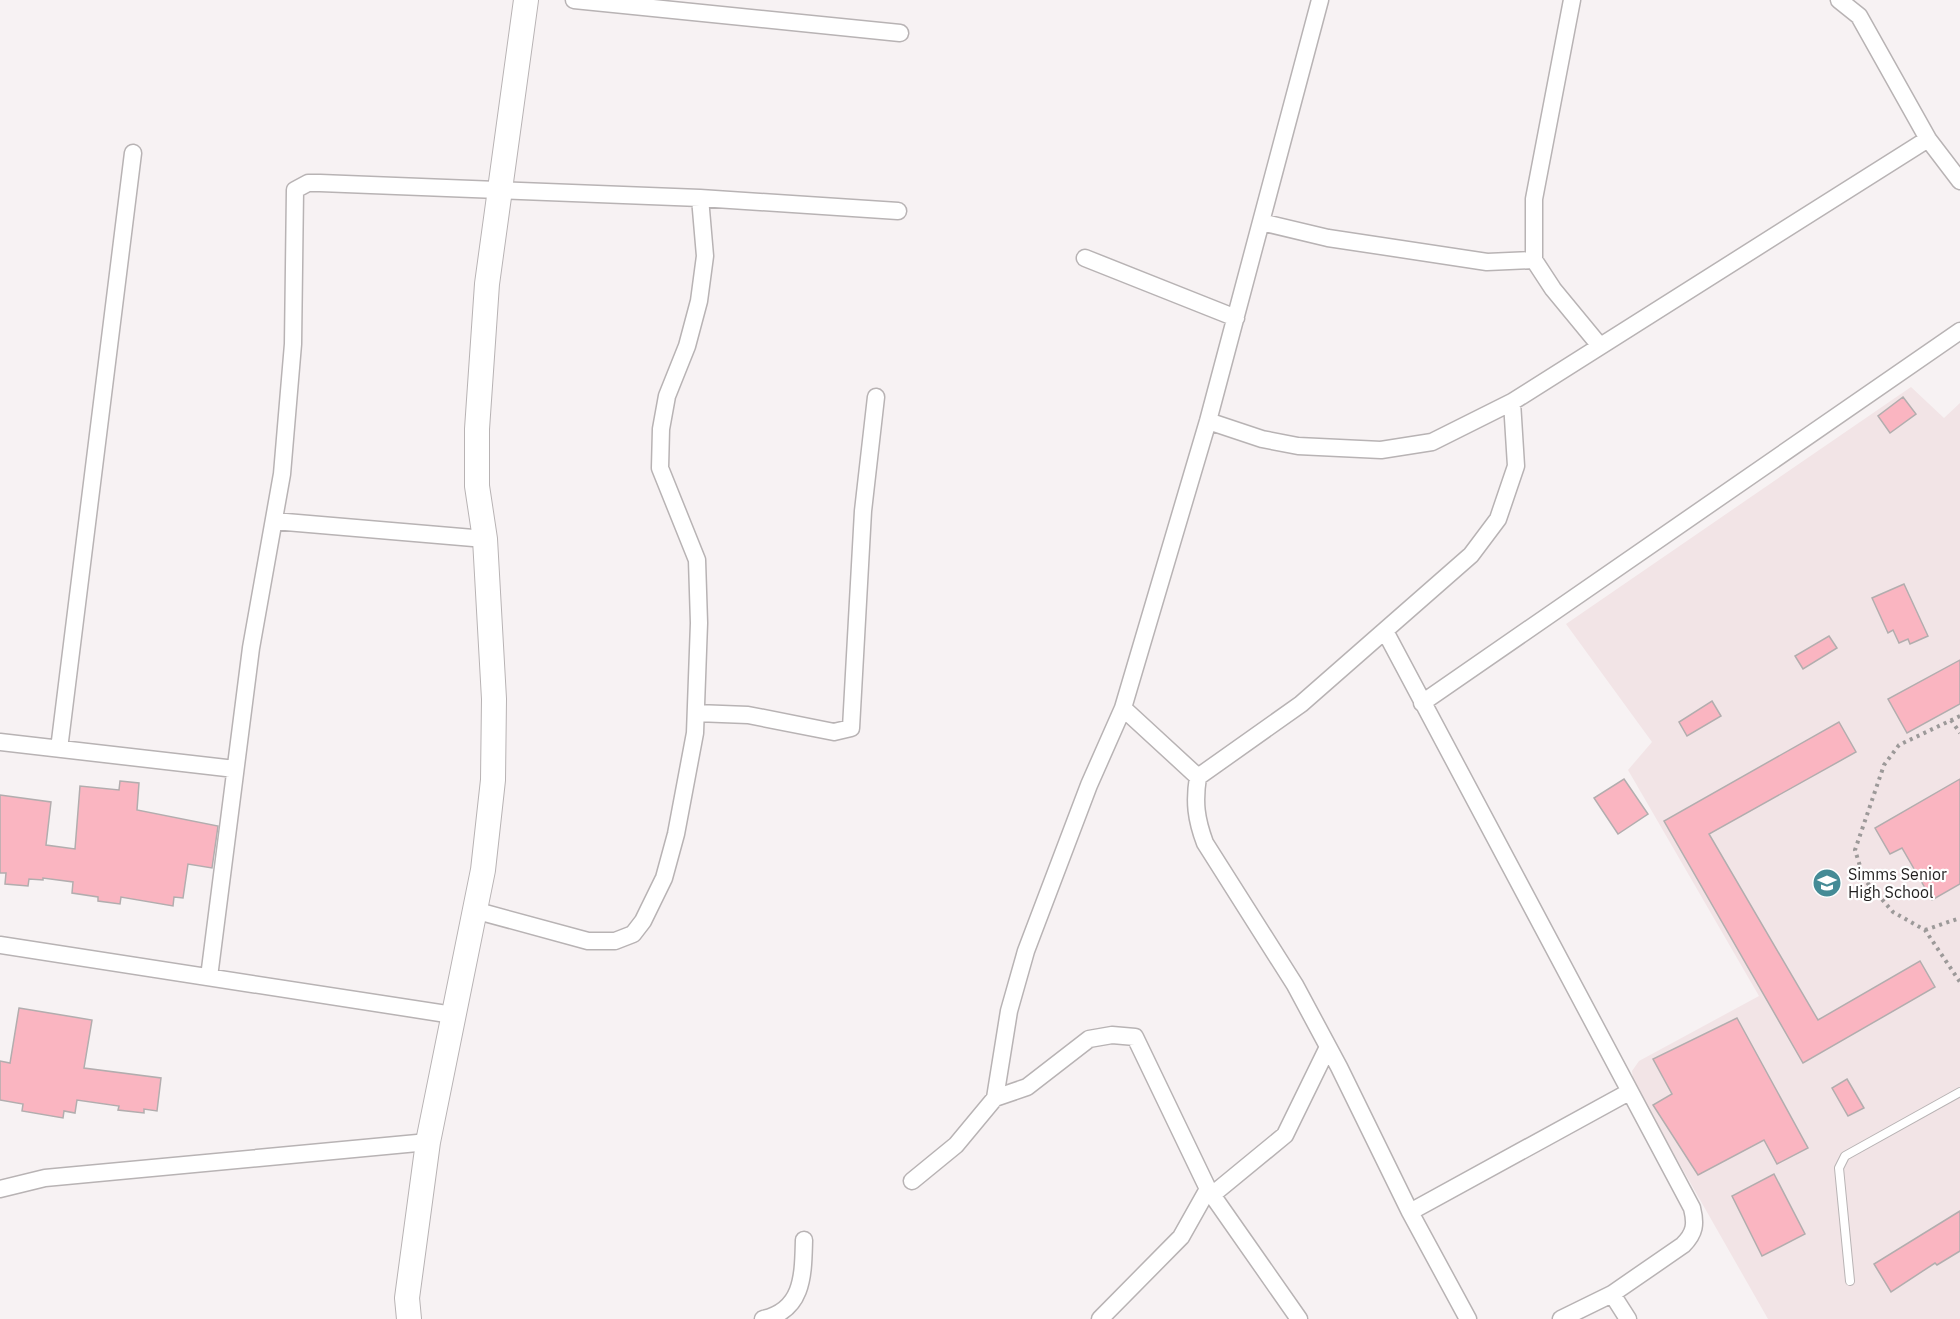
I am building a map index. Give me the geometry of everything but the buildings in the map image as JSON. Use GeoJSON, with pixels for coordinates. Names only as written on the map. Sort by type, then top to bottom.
{"type":"FeatureCollection","features":[{"type":"Feature","properties":{"kind":"street"},"geometry":{"type":"LineString","coordinates":[[409,1319],[407,1298],[428,1142],[483,870],[493,780],[494,699],[485,539],[477,486],[477,429],[487,284],[526,0]]}},
{"type":"Feature","properties":{"kind":"street"},"geometry":{"type":"LineString","coordinates":[[574,0],[696,6],[900,33]]}},
{"type":"Feature","properties":{"kind":"street"},"geometry":{"type":"LineString","coordinates":[[912,1181],[956,1145],[995,1098],[1009,1011],[1026,951],[1089,785],[1123,708],[1208,421],[1320,0]]}},
{"type":"Feature","properties":{"kind":"street"},"geometry":{"type":"LineString","coordinates":[[1572,0],[1534,199],[1534,260],[1553,289],[1600,346]]}},
{"type":"Feature","properties":{"kind":"street"},"geometry":{"type":"LineString","coordinates":[[1839,0],[1859,16],[1928,139],[1960,181]]}},
{"type":"Feature","properties":{"kind":"street"},"geometry":{"type":"LineString","coordinates":[[1208,421],[1262,439],[1298,446],[1381,450],[1432,442],[1512,402],[1928,139]]}},
{"type":"Feature","properties":{"kind":"street"},"geometry":{"type":"LineString","coordinates":[[58,749],[133,153]]}},
{"type":"Feature","properties":{"kind":"street"},"geometry":{"type":"LineString","coordinates":[[209,977],[251,648],[282,474],[293,344],[295,190],[301,185],[320,183],[500,192],[700,198],[898,211]]}},
{"type":"Feature","properties":{"kind":"street"},"geometry":{"type":"LineString","coordinates":[[474,909],[588,941],[615,941],[633,934],[643,921],[667,867],[676,834],[695,733],[697,560],[660,468],[661,429],[668,396],[687,346],[699,301],[705,255],[700,198]]}},
{"type":"Feature","properties":{"kind":"street"},"geometry":{"type":"LineString","coordinates":[[1261,222],[1328,238],[1487,262],[1534,260]]}},
{"type":"Feature","properties":{"kind":"street"},"geometry":{"type":"LineString","coordinates":[[1086,258],[1236,318]]}},
{"type":"Feature","properties":{"kind":"street"},"geometry":{"type":"LineString","coordinates":[[1422,703],[1960,331]]}},
{"type":"Feature","properties":{"kind":"street"},"geometry":{"type":"LineString","coordinates":[[696,713],[748,716],[834,732],[851,728],[863,512],[876,397]]}},
{"type":"Feature","properties":{"kind":"street"},"geometry":{"type":"LineString","coordinates":[[1468,1319],[1410,1212],[1295,985],[1230,878],[1205,843],[1196,820],[1195,800],[1198,777],[1300,705],[1386,633],[1471,555],[1498,519],[1516,466],[1512,402]]}},
{"type":"Feature","properties":{"kind":"street"},"geometry":{"type":"LineString","coordinates":[[274,521],[485,539]]}},
{"type":"Feature","properties":{"kind":"street"},"geometry":{"type":"LineString","coordinates":[[1386,633],[1692,1208],[1696,1222],[1691,1237],[1683,1245],[1612,1294],[1561,1319]]}},
{"type":"Feature","properties":{"kind":"street"},"geometry":{"type":"LineString","coordinates":[[1123,708],[1198,777]]}},
{"type":"Feature","properties":{"kind":"street"},"geometry":{"type":"LineString","coordinates":[[0,742],[235,769]]}},
{"type":"Feature","properties":{"kind":"street"},"geometry":{"type":"LineString","coordinates":[[0,945],[453,1015]]}},
{"type":"Feature","properties":{"kind":"street"},"geometry":{"type":"LineString","coordinates":[[995,1098],[1027,1087],[1089,1039],[1112,1035],[1135,1037],[1210,1192],[1299,1319]]}},
{"type":"Feature","properties":{"kind":"street"},"geometry":{"type":"LineString","coordinates":[[1100,1319],[1181,1237],[1210,1192],[1285,1135],[1328,1047]]}},
{"type":"Feature","properties":{"kind":"street"},"geometry":{"type":"LineString","coordinates":[[1410,1212],[1629,1092]]}},
{"type":"Feature","properties":{"kind":"street"},"geometry":{"type":"LineString","coordinates":[[0,1190],[45,1178],[428,1142]]}},
{"type":"Feature","properties":{"kind":"street"},"geometry":{"type":"LineString","coordinates":[[763,1319],[778,1316],[784,1311],[799,1289],[804,1240]]}},
{"type":"Feature","properties":{"kind":"street"},"geometry":{"type":"LineString","coordinates":[[1612,1294],[1628,1319]]}},
{"type":"Feature","properties":{"kind":"lane"},"geometry":{"type":"LineString","coordinates":[[1850,1281],[1839,1168],[1845,1156],[1960,1092]]}},
{"type":"Feature","properties":{"kind":"path"},"geometry":{"type":"LineString","coordinates":[[1960,716],[1899,745],[1884,765],[1855,850],[1864,879],[1893,912],[1925,930],[1960,982]]}},
{"type":"Feature","properties":{"kind":"path"},"geometry":{"type":"LineString","coordinates":[[1951,720],[1960,733]]}},
{"type":"Feature","properties":{"kind":"path"},"geometry":{"type":"LineString","coordinates":[[1925,930],[1960,918]]}},
{"type":"Feature","properties":{"kind":"shaded area","name":"Simms Senior High School"},"geometry":{"type":"Polygon","coordinates":[[[1911,387],[1944,418],[1960,403],[1960,1319],[1768,1319],[1634,1084],[1632,1071],[1639,1061],[1759,996],[1628,770],[1652,742],[1566,624],[1911,387]]]}},
{"type":"Feature","properties":{"kind":"place","name":"Simms Senior High School"},"geometry":{"type":"Point","coordinates":[1827,883]}}]}
